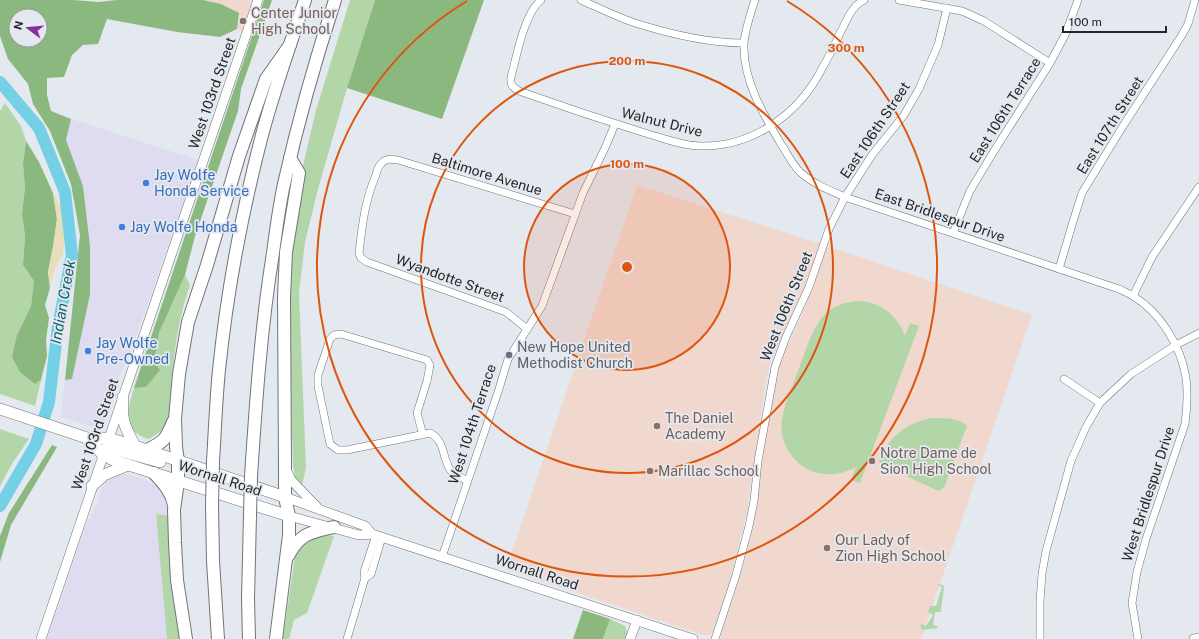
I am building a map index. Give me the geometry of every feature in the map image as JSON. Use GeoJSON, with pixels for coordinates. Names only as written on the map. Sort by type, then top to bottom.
{"type":"FeatureCollection","features":[{"type":"Feature","properties":{"kind":"highway"},"geometry":{"type":"LineString","coordinates":[[218,639],[213,568],[212,505],[213,461],[219,369],[230,292],[262,134],[305,0]]}},
{"type":"Feature","properties":{"kind":"highway"},"geometry":{"type":"LineString","coordinates":[[249,639],[248,599],[251,476],[256,401],[267,290],[284,185],[290,158],[318,53],[335,0]]}},
{"type":"Feature","properties":{"kind":"highway"},"geometry":{"type":"LineString","coordinates":[[174,510],[178,481],[175,419],[179,374],[188,322],[207,265],[239,156],[266,79],[290,45]]}},
{"type":"Feature","properties":{"kind":"highway"},"geometry":{"type":"LineString","coordinates":[[276,639],[286,561],[289,516],[285,497],[284,297],[286,252],[300,173],[290,158]]}},
{"type":"Feature","properties":{"kind":"highway"},"geometry":{"type":"LineString","coordinates":[[147,450],[162,443],[175,419]]}},
{"type":"Feature","properties":{"kind":"highway"},"geometry":{"type":"LineString","coordinates":[[154,473],[172,496],[177,580],[186,639]]}},
{"type":"Feature","properties":{"kind":"highway"},"geometry":{"type":"LineString","coordinates":[[286,561],[293,546],[307,534],[334,527]]}},
{"type":"Feature","properties":{"kind":"main road"},"geometry":{"type":"LineString","coordinates":[[123,397],[122,414],[126,429],[134,446]]}},
{"type":"Feature","properties":{"kind":"main road","name":"Wornall Road"},"geometry":{"type":"LineString","coordinates":[[5,411],[90,439],[108,438],[285,497]]}},
{"type":"Feature","properties":{"kind":"main road","name":"Wornall Road"},"geometry":{"type":"LineString","coordinates":[[90,439],[102,454],[128,465],[289,516]]}},
{"type":"Feature","properties":{"kind":"main road"},"geometry":{"type":"LineString","coordinates":[[102,454],[113,449],[164,463],[178,461]]}},
{"type":"Feature","properties":{"kind":"main road"},"geometry":{"type":"LineString","coordinates":[[92,486],[104,475],[128,465]]}},
{"type":"Feature","properties":{"kind":"street","name":"West 103rd Street"},"geometry":{"type":"LineString","coordinates":[[41,639],[102,454],[123,397],[258,0]]}},
{"type":"Feature","properties":{"kind":"street","name":"Walnut Drive"},"geometry":{"type":"LineString","coordinates":[[541,0],[534,5],[528,16],[511,77],[511,85],[518,91],[615,124],[666,139],[701,146],[739,141],[770,126],[785,116],[816,80],[850,13],[854,7],[864,0]]}},
{"type":"Feature","properties":{"kind":"street"},"geometry":{"type":"LineString","coordinates":[[581,0],[634,23],[714,42],[743,43]]}},
{"type":"Feature","properties":{"kind":"street","name":"East Bridlespur Drive"},"geometry":{"type":"LineString","coordinates":[[755,0],[743,43],[745,64],[752,87],[770,126],[792,163],[800,172],[819,187],[845,197],[1119,289],[1133,296],[1155,314],[1176,345],[1182,360],[1186,378],[1186,404]]}},
{"type":"Feature","properties":{"kind":"street"},"geometry":{"type":"LineString","coordinates":[[898,0],[962,11],[984,21],[1050,63]]}},
{"type":"Feature","properties":{"kind":"street","name":"East 106th Terrace"},"geometry":{"type":"LineString","coordinates":[[954,233],[970,191],[1050,63],[1065,35],[1078,0]]}},
{"type":"Feature","properties":{"kind":"street","name":"East 107th Street"},"geometry":{"type":"LineString","coordinates":[[1060,269],[1082,193],[1182,35],[1192,12],[1195,0]]}},
{"type":"Feature","properties":{"kind":"street","name":"East 106th Street"},"geometry":{"type":"LineString","coordinates":[[845,197],[872,155],[904,115],[919,89],[938,45],[947,8]]}},
{"type":"Feature","properties":{"kind":"street","name":"West 104th Terrace"},"geometry":{"type":"LineString","coordinates":[[442,557],[508,359],[542,306],[576,214],[593,172],[606,148],[615,124]]}},
{"type":"Feature","properties":{"kind":"street","name":"Baltimore Avenue"},"geometry":{"type":"LineString","coordinates":[[361,258],[359,253],[362,220],[370,188],[380,164],[390,159],[398,160],[576,214]]}},
{"type":"Feature","properties":{"kind":"street"},"geometry":{"type":"LineString","coordinates":[[1133,296],[1152,257],[1199,187]]}},
{"type":"Feature","properties":{"kind":"street","name":"West 106th Street"},"geometry":{"type":"LineString","coordinates":[[716,639],[736,575],[749,526],[754,501],[758,461],[775,367],[786,337],[809,288],[829,229],[845,197]]}},
{"type":"Feature","properties":{"kind":"street","name":"Wyandotte Street"},"geometry":{"type":"LineString","coordinates":[[361,258],[367,262],[506,312],[527,329]]}},
{"type":"Feature","properties":{"kind":"street"},"geometry":{"type":"LineString","coordinates":[[1040,639],[1042,574],[1049,541],[1072,461],[1086,427],[1100,403],[1131,374],[1176,345],[1199,333]]}},
{"type":"Feature","properties":{"kind":"street"},"geometry":{"type":"LineString","coordinates":[[423,434],[417,413],[430,365],[427,360],[341,334],[334,335],[330,339],[318,375],[318,386],[330,444],[338,450],[347,450],[430,433],[434,435],[444,450],[447,464],[451,472],[467,481]]}},
{"type":"Feature","properties":{"kind":"street"},"geometry":{"type":"LineString","coordinates":[[1064,379],[1100,403]]}},
{"type":"Feature","properties":{"kind":"street","name":"West Bridlespur Drive"},"geometry":{"type":"LineString","coordinates":[[1138,639],[1132,603],[1137,572],[1146,539],[1185,424],[1186,404]]}},
{"type":"Feature","properties":{"kind":"street"},"geometry":{"type":"LineString","coordinates":[[285,466],[292,480],[318,508]]}},
{"type":"Feature","properties":{"kind":"street","name":"Wornall Road"},"geometry":{"type":"LineString","coordinates":[[285,497],[365,526],[377,535],[694,639]]}},
{"type":"Feature","properties":{"kind":"street","name":"Wornall Road"},"geometry":{"type":"LineString","coordinates":[[289,516],[359,535],[377,535]]}},
{"type":"Feature","properties":{"kind":"street"},"geometry":{"type":"LineString","coordinates":[[347,639],[365,578],[371,574],[377,535]]}},
{"type":"Feature","properties":{"kind":"street"},"geometry":{"type":"LineString","coordinates":[[630,639],[637,620]]}},
{"type":"Feature","properties":{"kind":"street"},"geometry":{"type":"LineString","coordinates":[[1194,639],[1199,638]]}},
{"type":"Feature","properties":{"kind":"shaded area","name":"Center Junior High School"},"geometry":{"type":"Polygon","coordinates":[[[203,0],[255,0],[243,33],[237,29],[239,13],[221,4],[203,0]]]}},
{"type":"Feature","properties":{"kind":"shaded area"},"geometry":{"type":"Polygon","coordinates":[[[71,119],[198,160],[134,343],[121,373],[105,420],[99,426],[92,426],[61,417],[65,380],[72,379],[90,294],[90,245],[83,186],[66,140],[71,119]]]}},
{"type":"Feature","properties":{"kind":"shaded area","name":"The Daniel Academy"},"geometry":{"type":"Polygon","coordinates":[[[637,185],[821,244],[805,286],[771,361],[766,380],[747,511],[732,574],[713,632],[706,636],[506,569],[637,185]]]}},
{"type":"Feature","properties":{"kind":"shaded area","name":"Notre Dame de Sion High School"},"geometry":{"type":"Polygon","coordinates":[[[827,246],[1032,315],[921,639],[721,639],[750,540],[759,490],[766,432],[777,371],[813,288],[827,246]]]}},
{"type":"Feature","properties":{"kind":"shaded area"},"geometry":{"type":"Polygon","coordinates":[[[126,474],[146,480],[161,489],[169,503],[170,516],[156,515],[167,639],[47,639],[85,527],[97,504],[102,488],[108,479],[115,475],[126,474]]]}},
{"type":"Feature","properties":{"kind":"green space"},"geometry":{"type":"Polygon","coordinates":[[[0,0],[73,0],[98,2],[117,0],[203,0],[221,4],[239,13],[237,29],[220,37],[177,32],[107,19],[98,44],[83,45],[72,55],[64,77],[47,78],[47,95],[51,111],[71,119],[66,140],[83,186],[90,246],[90,294],[72,379],[65,380],[80,235],[71,184],[50,131],[33,104],[28,84],[8,59],[0,36],[0,0]]]}},
{"type":"Feature","properties":{"kind":"green space"},"geometry":{"type":"Polygon","coordinates":[[[264,0],[272,0],[241,89],[238,111],[195,236],[185,275],[159,333],[154,362],[160,370],[146,387],[134,388],[264,0]]]}},
{"type":"Feature","properties":{"kind":"green space"},"geometry":{"type":"Polygon","coordinates":[[[350,0],[375,0],[347,88],[318,189],[305,242],[299,293],[306,468],[302,486],[295,478],[293,464],[288,299],[293,230],[302,170],[316,110],[350,0]]]}},
{"type":"Feature","properties":{"kind":"green space"},"geometry":{"type":"Polygon","coordinates":[[[375,0],[484,0],[442,119],[347,88],[375,0]]]}},
{"type":"Feature","properties":{"kind":"green space"},"geometry":{"type":"Polygon","coordinates":[[[5,103],[21,126],[26,141],[23,164],[25,187],[22,214],[25,236],[23,265],[34,281],[31,306],[17,335],[35,384],[41,380],[35,406],[0,394],[0,111],[5,103]]]}},
{"type":"Feature","properties":{"kind":"green space"},"geometry":{"type":"Polygon","coordinates":[[[26,141],[39,162],[53,193],[57,219],[48,272],[50,288],[45,305],[49,318],[46,340],[47,356],[41,380],[35,384],[20,372],[12,357],[17,335],[31,306],[34,281],[23,265],[25,236],[22,214],[25,187],[23,164],[26,141]]]}},
{"type":"Feature","properties":{"kind":"green space"},"geometry":{"type":"Polygon","coordinates":[[[185,275],[190,285],[178,334],[173,366],[169,417],[161,430],[148,439],[139,435],[133,430],[128,418],[128,411],[134,388],[146,387],[154,362],[159,333],[185,275]]]}},
{"type":"Feature","properties":{"kind":"green space"},"geometry":{"type":"Polygon","coordinates":[[[861,301],[876,304],[888,312],[898,322],[905,336],[910,323],[919,326],[860,483],[851,480],[856,467],[845,472],[821,474],[802,466],[790,454],[786,447],[783,439],[782,423],[784,409],[809,341],[818,323],[826,313],[836,306],[848,302],[861,301]]]}},
{"type":"Feature","properties":{"kind":"green space"},"geometry":{"type":"Polygon","coordinates":[[[931,418],[955,420],[967,426],[944,488],[938,491],[881,464],[879,461],[883,452],[899,432],[913,424],[931,418]]]}},
{"type":"Feature","properties":{"kind":"green space"},"geometry":{"type":"Polygon","coordinates":[[[0,429],[29,439],[13,462],[0,486],[0,429]]]}},
{"type":"Feature","properties":{"kind":"green space"},"geometry":{"type":"Polygon","coordinates":[[[52,445],[57,447],[11,525],[0,562],[0,536],[9,513],[52,445]]]}},
{"type":"Feature","properties":{"kind":"green space"},"geometry":{"type":"Polygon","coordinates":[[[156,514],[170,516],[182,639],[167,639],[156,514]]]}},
{"type":"Feature","properties":{"kind":"green space"},"geometry":{"type":"Polygon","coordinates":[[[324,535],[334,536],[307,613],[294,620],[289,639],[283,639],[295,556],[306,541],[324,535]]]}},
{"type":"Feature","properties":{"kind":"green space"},"geometry":{"type":"Polygon","coordinates":[[[937,584],[943,585],[944,587],[941,611],[935,612],[933,625],[937,626],[938,628],[922,630],[920,625],[922,624],[926,626],[933,615],[928,612],[930,606],[936,606],[942,587],[937,584]]]}},
{"type":"Feature","properties":{"kind":"green space"},"geometry":{"type":"Polygon","coordinates":[[[583,610],[610,619],[603,639],[573,639],[583,610]]]}},
{"type":"Feature","properties":{"kind":"green space"},"geometry":{"type":"Polygon","coordinates":[[[610,619],[625,626],[627,633],[625,639],[603,639],[610,619]]]}},
{"type":"Feature","properties":{"kind":"sand"},"geometry":{"type":"Polygon","coordinates":[[[53,193],[62,208],[64,239],[63,254],[55,269],[50,288],[48,272],[57,219],[53,193]]]}},
{"type":"Feature","properties":{"kind":"waterway","name":"Indian Creek"},"geometry":{"type":"LineString","coordinates":[[0,82],[39,128],[65,192],[72,255],[58,326],[49,402],[36,444],[0,506]]}},
{"type":"Feature","properties":{"kind":"place","name":"Center Junior High School"},"geometry":{"type":"Point","coordinates":[243,21]}},
{"type":"Feature","properties":{"kind":"place","name":"Jay Wolfe Honda Service"},"geometry":{"type":"Point","coordinates":[146,183]}},
{"type":"Feature","properties":{"kind":"place","name":"Jay Wolfe Honda"},"geometry":{"type":"Point","coordinates":[122,227]}},
{"type":"Feature","properties":{"kind":"place","name":"Jay Wolfe Pre-Owned"},"geometry":{"type":"Point","coordinates":[88,351]}},
{"type":"Feature","properties":{"kind":"place","name":"New Hope United Methodist Church"},"geometry":{"type":"Point","coordinates":[509,355]}},
{"type":"Feature","properties":{"kind":"place","name":"The Daniel Academy"},"geometry":{"type":"Point","coordinates":[657,426]}},
{"type":"Feature","properties":{"kind":"place","name":"Notre Dame de Sion High School"},"geometry":{"type":"Point","coordinates":[872,461]}},
{"type":"Feature","properties":{"kind":"place","name":"Marillac School"},"geometry":{"type":"Point","coordinates":[650,471]}},
{"type":"Feature","properties":{"kind":"place","name":"Our Lady of Zion High School"},"geometry":{"type":"Point","coordinates":[827,548]}}]}
